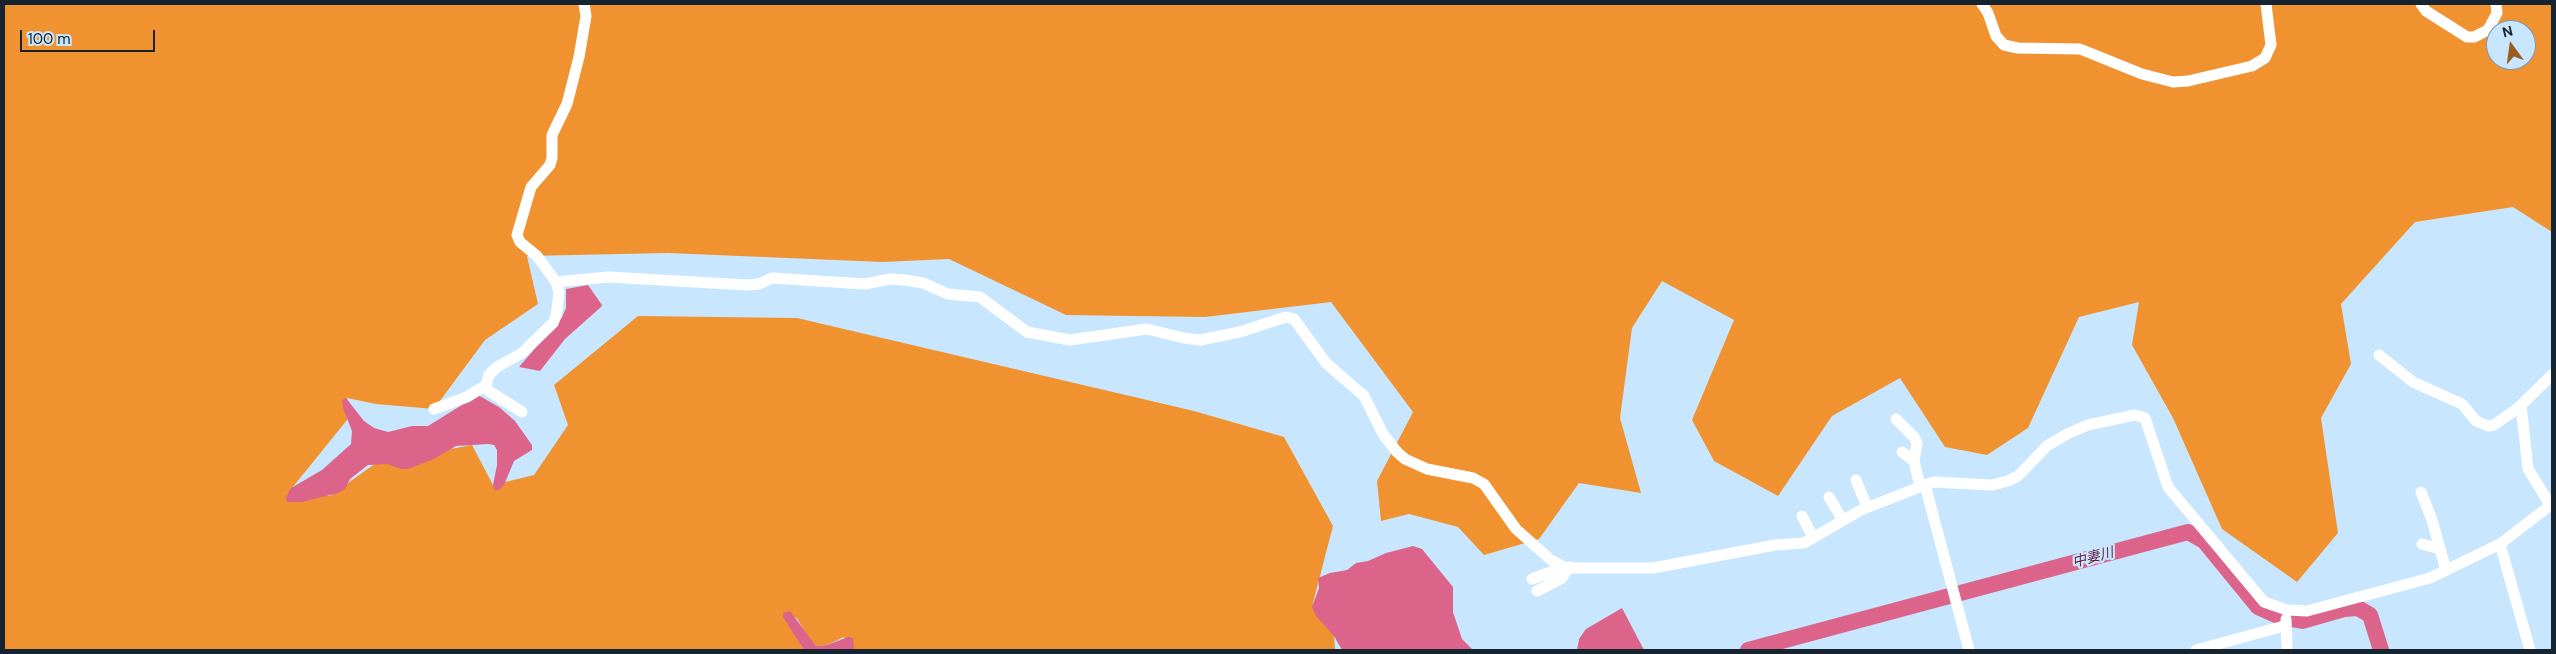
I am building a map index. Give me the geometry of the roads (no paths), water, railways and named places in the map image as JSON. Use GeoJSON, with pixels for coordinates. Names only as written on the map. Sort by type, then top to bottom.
{"type":"FeatureCollection","features":[{"type":"Feature","properties":{"kind":"street"},"geometry":{"type":"LineString","coordinates":[[434,409],[460,400],[486,385],[489,375],[497,367],[522,352],[553,323],[559,305],[559,293],[556,282],[537,256],[520,242],[517,235],[531,187],[550,164],[552,158],[552,135],[567,104],[579,57],[586,16],[584,4]]}},
{"type":"Feature","properties":{"kind":"street"},"geometry":{"type":"LineString","coordinates":[[1982,4],[1988,13],[1996,36],[2004,45],[2018,48],[2080,48],[2142,74],[2173,82],[2188,81],[2260,62],[2268,53],[2271,45],[2266,4]]}},
{"type":"Feature","properties":{"kind":"street"},"geometry":{"type":"LineString","coordinates":[[2421,4],[2426,11],[2466,37],[2474,37],[2488,30],[2497,13],[2496,4]]}},
{"type":"Feature","properties":{"kind":"street"},"geometry":{"type":"LineString","coordinates":[[556,282],[608,278],[747,285],[759,284],[772,278],[865,284],[890,279],[923,282],[948,294],[980,297],[1027,332],[1070,340],[1147,328],[1184,338],[1200,340],[1230,334],[1286,317],[1294,319],[1326,363],[1364,396],[1383,434],[1397,452],[1405,459],[1427,469],[1472,478],[1484,484],[1516,528],[1543,554],[1566,567]]}},
{"type":"Feature","properties":{"kind":"street"},"geometry":{"type":"LineString","coordinates":[[2379,355],[2413,382],[2462,404],[2482,424],[2494,424],[2521,405],[2552,375]]}},
{"type":"Feature","properties":{"kind":"street"},"geometry":{"type":"LineString","coordinates":[[486,385],[490,391],[522,412]]}},
{"type":"Feature","properties":{"kind":"street"},"geometry":{"type":"LineString","coordinates":[[2196,650],[2307,611],[2430,578],[2500,544],[2552,505],[2528,469],[2521,405]]}},
{"type":"Feature","properties":{"kind":"street"},"geometry":{"type":"LineString","coordinates":[[1532,579],[1566,567],[1653,568],[1775,545],[1798,544],[1813,538],[1842,519],[1934,482],[2000,484],[2018,476],[2047,446],[2067,434],[2088,425],[2141,416],[2145,418],[2168,487],[2264,602],[2286,618]]}},
{"type":"Feature","properties":{"kind":"street"},"geometry":{"type":"LineString","coordinates":[[1896,419],[1914,437],[1916,444],[1914,461],[1923,486],[1969,650]]}},
{"type":"Feature","properties":{"kind":"street"},"geometry":{"type":"LineString","coordinates":[[1902,452],[1914,461]]}},
{"type":"Feature","properties":{"kind":"street"},"geometry":{"type":"LineString","coordinates":[[1856,480],[1867,508]]}},
{"type":"Feature","properties":{"kind":"street"},"geometry":{"type":"LineString","coordinates":[[2421,492],[2432,520],[2446,570]]}},
{"type":"Feature","properties":{"kind":"street"},"geometry":{"type":"LineString","coordinates":[[1829,497],[1842,519]]}},
{"type":"Feature","properties":{"kind":"street"},"geometry":{"type":"LineString","coordinates":[[1802,516],[1813,538]]}},
{"type":"Feature","properties":{"kind":"street"},"geometry":{"type":"LineString","coordinates":[[2422,544],[2440,549]]}},
{"type":"Feature","properties":{"kind":"street"},"geometry":{"type":"LineString","coordinates":[[2500,544],[2530,650]]}},
{"type":"Feature","properties":{"kind":"street"},"geometry":{"type":"LineString","coordinates":[[1538,591],[1562,578],[1566,567]]}},
{"type":"Feature","properties":{"kind":"street"},"geometry":{"type":"LineString","coordinates":[[2286,618],[2287,650]]}},
{"type":"Feature","properties":{"kind":"waterway","name":"中妻川"},"geometry":{"type":"LineString","coordinates":[[1748,650],[2188,532],[2204,541],[2258,607],[2280,617],[2302,621],[2344,609],[2358,608],[2370,615],[2381,650]]}}]}
